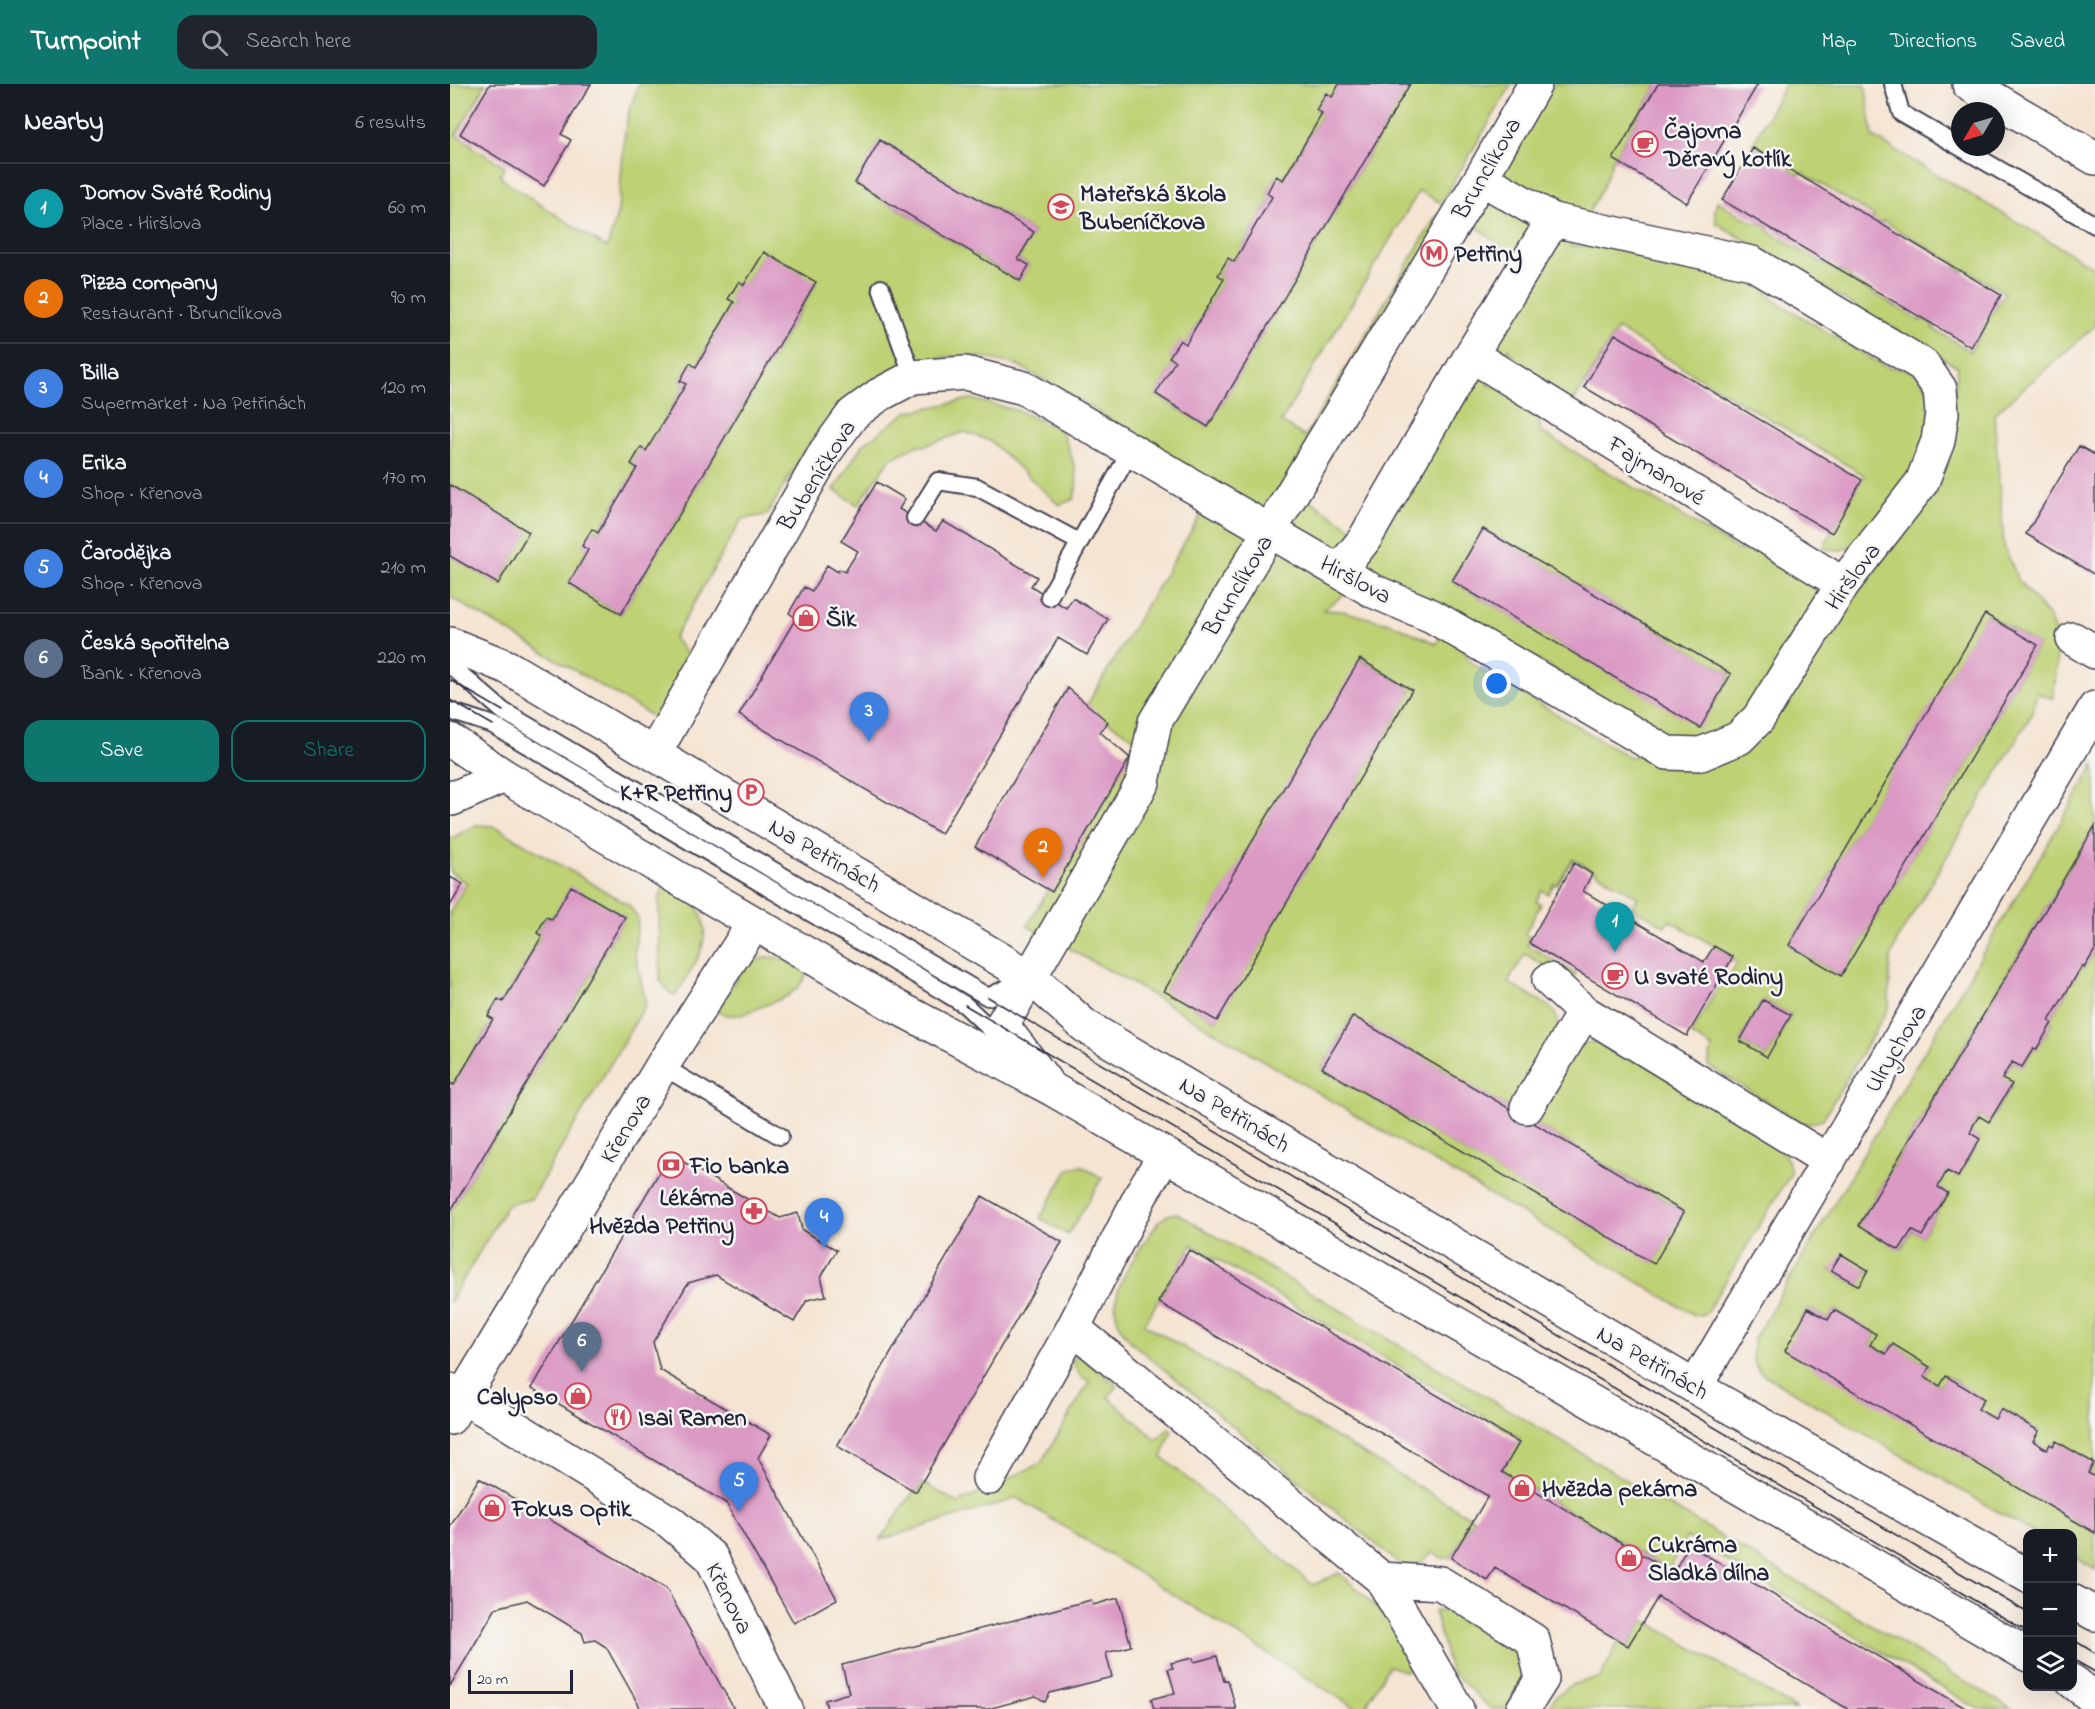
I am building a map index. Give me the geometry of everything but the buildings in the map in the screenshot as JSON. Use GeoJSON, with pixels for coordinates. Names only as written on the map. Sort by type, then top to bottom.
{"type":"FeatureCollection","features":[{"type":"Feature","properties":{"kind":"street","name":"Brunclíkova"},"geometry":{"type":"LineString","coordinates":[[1052,1089],[1002,1025],[1143,782],[1155,722],[1535,84]]}},
{"type":"Feature","properties":{"kind":"street"},"geometry":{"type":"LineString","coordinates":[[1973,85],[2095,158]]}},
{"type":"Feature","properties":{"kind":"street","name":"Hiršlova"},"geometry":{"type":"LineString","coordinates":[[1269,530],[1384,596],[1432,616],[1667,753],[1701,754],[1738,738],[1758,719],[1843,584],[1922,482],[1938,441],[1942,413],[1940,389],[1923,365],[1752,263],[1553,220],[1481,178]]}},
{"type":"Feature","properties":{"kind":"street"},"geometry":{"type":"LineString","coordinates":[[1339,571],[1364,540],[1471,355],[1553,220]]}},
{"type":"Feature","properties":{"kind":"street","name":"Fajmanové"},"geometry":{"type":"LineString","coordinates":[[1471,355],[1843,584]]}},
{"type":"Feature","properties":{"kind":"street","name":"Bubeníčkova"},"geometry":{"type":"LineString","coordinates":[[654,754],[826,451],[853,414],[879,395],[913,378],[965,373],[1024,388],[1269,530]]}},
{"type":"Feature","properties":{"kind":"street","name":"Na Petřinách"},"geometry":{"type":"LineString","coordinates":[[450,644],[507,667],[1030,977],[1085,1026],[1695,1387],[2023,1573]]}},
{"type":"Feature","properties":{"kind":"street","name":"Ulrychova"},"geometry":{"type":"LineString","coordinates":[[1695,1387],[2095,708]]}},
{"type":"Feature","properties":{"kind":"street"},"geometry":{"type":"LineString","coordinates":[[450,740],[504,776],[897,1007],[1052,1089],[2023,1652]]}},
{"type":"Feature","properties":{"kind":"street"},"geometry":{"type":"LineString","coordinates":[[450,797],[452,799],[504,776]]}},
{"type":"Feature","properties":{"kind":"street","name":"Křenova"},"geometry":{"type":"LineString","coordinates":[[754,922],[454,1402],[498,1417],[670,1522],[711,1557],[786,1709]]}},
{"type":"Feature","properties":{"kind":"street"},"geometry":{"type":"LineString","coordinates":[[1549,980],[1584,1012],[1828,1161]]}},
{"type":"Feature","properties":{"kind":"street"},"geometry":{"type":"LineString","coordinates":[[1527,1107],[1584,1012]]}},
{"type":"Feature","properties":{"kind":"street"},"geometry":{"type":"LineString","coordinates":[[989,1478],[1073,1328],[1144,1190],[1165,1155]]}},
{"type":"Feature","properties":{"kind":"street"},"geometry":{"type":"LineString","coordinates":[[1073,1328],[1382,1579],[1457,1709]]}},
{"type":"Feature","properties":{"kind":"street"},"geometry":{"type":"LineString","coordinates":[[1382,1579],[1440,1583],[1533,1640],[1542,1679],[1523,1709]]}},
{"type":"Feature","properties":{"kind":"street"},"geometry":{"type":"LineString","coordinates":[[2077,1603],[2095,1614]]}},
{"type":"Feature","properties":{"kind":"street"},"geometry":{"type":"LineString","coordinates":[[2077,1684],[2095,1699]]}},
{"type":"Feature","properties":{"kind":"lane"},"geometry":{"type":"LineString","coordinates":[[1893,84],[1901,113],[2095,225]]}},
{"type":"Feature","properties":{"kind":"lane"},"geometry":{"type":"LineString","coordinates":[[881,288],[913,378]]}},
{"type":"Feature","properties":{"kind":"lane"},"geometry":{"type":"LineString","coordinates":[[1049,597],[1131,450]]}},
{"type":"Feature","properties":{"kind":"lane"},"geometry":{"type":"LineString","coordinates":[[915,518],[938,481],[976,487],[1079,542]]}},
{"type":"Feature","properties":{"kind":"lane"},"geometry":{"type":"LineString","coordinates":[[450,665],[502,711],[988,997],[1030,977]]}},
{"type":"Feature","properties":{"kind":"lane"},"geometry":{"type":"LineString","coordinates":[[450,711],[493,725],[965,1005],[1052,1089]]}},
{"type":"Feature","properties":{"kind":"lane"},"geometry":{"type":"LineString","coordinates":[[662,1066],[780,1136]]}},
{"type":"Feature","properties":{"kind":"green space"},"geometry":{"type":"Polygon","coordinates":[[[450,84],[486,84],[456,135],[505,166],[500,176],[510,185],[607,248],[618,211],[629,110],[639,84],[1339,84],[1332,97],[1326,94],[1316,110],[1322,114],[1283,180],[1276,177],[1267,193],[1272,197],[1234,262],[1228,258],[1218,275],[1224,279],[1186,344],[1180,341],[1170,357],[1175,361],[1156,395],[1208,427],[1410,84],[1512,84],[1441,203],[1419,191],[1281,422],[1305,437],[1436,216],[1454,205],[1524,91],[1515,84],[1658,84],[1613,159],[1603,187],[1570,246],[1598,245],[1747,276],[1765,289],[1773,300],[1886,367],[1910,369],[1919,374],[1928,391],[1931,432],[1925,459],[1914,478],[1911,477],[1862,541],[1842,550],[1822,549],[1864,475],[1617,329],[1572,405],[1545,387],[1519,365],[1509,348],[1487,385],[1502,389],[1539,417],[1541,432],[1740,551],[1758,549],[1818,591],[1820,601],[1741,719],[1728,728],[1702,738],[1677,738],[1664,734],[1557,671],[1418,594],[1395,585],[1379,569],[1323,610],[1342,611],[1392,624],[1437,644],[1440,632],[1463,645],[1466,656],[1472,664],[1629,757],[1647,753],[1677,765],[1700,767],[1729,757],[1753,738],[1789,691],[1934,481],[1947,446],[1958,367],[1716,223],[1717,201],[1756,224],[1758,221],[1769,228],[1768,231],[1838,272],[1840,270],[1851,276],[1850,279],[1920,321],[1922,318],[1934,325],[1932,328],[1970,351],[2005,293],[1965,269],[1963,272],[1955,267],[1956,264],[1883,221],[1881,224],[1872,219],[1874,216],[1801,172],[1799,175],[1790,170],[1791,167],[1753,144],[1785,84],[1865,84],[1873,137],[2095,268],[2095,326],[1994,414],[2004,546],[2019,581],[2049,617],[2054,630],[2057,664],[2053,699],[2037,693],[2032,714],[1897,940],[1890,962],[1889,1007],[1823,1119],[1810,1124],[1801,1122],[1708,1066],[1712,1047],[1691,1035],[1721,982],[1725,984],[1737,963],[1731,959],[1732,956],[1669,920],[1665,926],[1632,907],[1638,897],[1573,859],[1557,885],[1554,884],[1548,894],[1542,890],[1536,901],[1541,904],[1525,934],[1531,938],[1527,945],[1576,974],[1567,979],[1525,954],[1508,982],[1548,1006],[1555,1014],[1558,1024],[1553,1044],[1530,1081],[1545,1091],[1565,1061],[1580,1046],[1601,1041],[1614,1044],[1778,1146],[1788,1160],[1791,1173],[1707,1312],[1701,1315],[1694,1315],[1130,982],[1027,926],[1136,739],[1085,708],[1218,486],[1064,391],[1017,365],[981,357],[944,357],[929,360],[863,386],[833,413],[820,429],[767,515],[742,519],[674,638],[695,664],[662,722],[450,597],[450,556],[498,584],[528,532],[450,485],[450,84]],[[880,141],[855,183],[1019,281],[1029,265],[1018,259],[1034,232],[880,141]],[[1469,220],[1305,497],[1356,531],[1517,260],[1469,220]],[[764,252],[744,285],[738,282],[729,299],[734,302],[696,367],[690,364],[680,381],[686,384],[646,451],[640,448],[631,464],[637,468],[598,532],[592,530],[583,546],[588,550],[569,583],[621,614],[816,283],[764,252]],[[1483,529],[1452,581],[1700,727],[1731,674],[1483,529]],[[1986,614],[1789,945],[1841,976],[2038,645],[1986,614]],[[1361,659],[1165,990],[1216,1021],[1412,690],[1361,659]],[[1763,1000],[1740,1041],[1767,1057],[1791,1015],[1763,1000]],[[1352,1016],[1322,1068],[1654,1263],[1684,1211],[1352,1016]]]}},
{"type":"Feature","properties":{"kind":"green space"},"geometry":{"type":"Polygon","coordinates":[[[971,399],[1019,411],[1061,430],[1076,472],[1074,499],[1059,505],[990,441],[965,432],[923,446],[918,445],[890,459],[858,505],[834,490],[862,445],[907,412],[971,399]]]}},
{"type":"Feature","properties":{"kind":"green space"},"geometry":{"type":"Polygon","coordinates":[[[2095,764],[2095,826],[1859,1224],[1898,1249],[1901,1249],[1912,1230],[1922,1236],[1948,1194],[1938,1187],[1947,1171],[1958,1177],[1980,1139],[1970,1133],[1979,1116],[1990,1122],[2012,1085],[2002,1079],[2012,1062],[2023,1067],[2033,1049],[2036,1050],[2052,1023],[2049,1021],[2082,966],[2084,968],[2095,950],[2095,1477],[2088,1473],[2093,1463],[2056,1441],[2053,1446],[2050,1444],[2047,1450],[2033,1441],[2039,1431],[2002,1409],[1995,1419],[1987,1414],[1963,1455],[2095,1533],[2095,1570],[2077,1559],[2077,1529],[2027,1529],[1761,1373],[1753,1361],[1754,1339],[2095,764]],[[1831,1270],[1858,1286],[1868,1271],[1831,1270]],[[1808,1308],[1800,1322],[1881,1406],[1966,1388],[1947,1376],[1940,1386],[1924,1377],[1930,1367],[1893,1344],[1886,1354],[1870,1345],[1876,1334],[1835,1310],[1828,1320],[1808,1308]]]}},
{"type":"Feature","properties":{"kind":"green space"},"geometry":{"type":"Polygon","coordinates":[[[477,825],[494,826],[629,905],[638,918],[635,953],[646,1004],[531,1199],[507,1205],[450,1302],[450,1212],[625,917],[571,887],[552,919],[546,917],[537,933],[542,936],[503,1002],[498,1000],[488,1015],[493,1019],[454,1085],[450,1083],[450,911],[467,883],[450,872],[450,839],[477,825]]]}},
{"type":"Feature","properties":{"kind":"green space"},"geometry":{"type":"Polygon","coordinates":[[[668,883],[698,908],[705,931],[700,954],[675,996],[660,980],[659,897],[668,883]]]}},
{"type":"Feature","properties":{"kind":"green space"},"geometry":{"type":"Polygon","coordinates":[[[765,957],[788,958],[811,968],[798,988],[787,996],[742,1015],[726,1015],[715,1010],[746,965],[765,957]]]}},
{"type":"Feature","properties":{"kind":"green space"},"geometry":{"type":"Polygon","coordinates":[[[1080,1165],[1102,1178],[1068,1235],[1040,1218],[1068,1170],[1080,1165]]]}},
{"type":"Feature","properties":{"kind":"green space"},"geometry":{"type":"Polygon","coordinates":[[[1177,1213],[2012,1709],[1978,1709],[1687,1537],[1668,1570],[1502,1471],[1520,1438],[1192,1245],[1144,1324],[1474,1519],[1451,1558],[1440,1558],[1433,1552],[1419,1563],[1411,1566],[1401,1565],[1132,1343],[1122,1330],[1116,1314],[1116,1302],[1123,1278],[1159,1221],[1168,1215],[1177,1213]]]}},
{"type":"Feature","properties":{"kind":"green space"},"geometry":{"type":"Polygon","coordinates":[[[1078,1353],[1117,1386],[1108,1397],[1157,1440],[1169,1428],[1172,1431],[1162,1457],[1313,1585],[1339,1573],[1391,1623],[1415,1664],[1404,1671],[1389,1666],[1367,1703],[1376,1709],[1357,1709],[1018,1498],[880,1540],[914,1491],[917,1492],[923,1483],[958,1503],[1041,1463],[1090,1381],[1081,1377],[1073,1363],[1078,1353]]]}},
{"type":"Feature","properties":{"kind":"green space"},"geometry":{"type":"Polygon","coordinates":[[[1461,1609],[1476,1612],[1502,1629],[1512,1640],[1522,1665],[1523,1679],[1516,1709],[1491,1709],[1450,1670],[1434,1611],[1461,1609]]]}},
{"type":"Feature","properties":{"kind":"green space"},"geometry":{"type":"Polygon","coordinates":[[[1644,1620],[1796,1709],[1548,1709],[1552,1701],[1563,1690],[1577,1683],[1600,1678],[1619,1641],[1628,1646],[1644,1620]]]}},
{"type":"Feature","properties":{"kind":"tram line"},"geometry":{"type":"LineString","coordinates":[[450,680],[503,711]]}},
{"type":"Feature","properties":{"kind":"tram line"},"geometry":{"type":"LineString","coordinates":[[450,700],[493,725]]}},
{"type":"Feature","properties":{"kind":"tram line"},"geometry":{"type":"LineString","coordinates":[[988,997],[2023,1610]]}},
{"type":"Feature","properties":{"kind":"tram line"},"geometry":{"type":"LineString","coordinates":[[965,1005],[2023,1629]]}},
{"type":"Feature","properties":{"kind":"tram line"},"geometry":{"type":"LineString","coordinates":[[2077,1642],[2095,1653]]}},
{"type":"Feature","properties":{"kind":"tram line"},"geometry":{"type":"LineString","coordinates":[[2077,1662],[2095,1672]]}},
{"type":"Feature","properties":{"kind":"place","name":"Čajovna Děravý kotlík"},"geometry":{"type":"Point","coordinates":[1645,144]}},
{"type":"Feature","properties":{"kind":"place","name":"Mateřská škola Bubeníčkova"},"geometry":{"type":"Point","coordinates":[1061,207]}},
{"type":"Feature","properties":{"kind":"place","name":"Petřiny"},"geometry":{"type":"Point","coordinates":[1434,253]}},
{"type":"Feature","properties":{"kind":"place","name":"Šik"},"geometry":{"type":"Point","coordinates":[806,618]}},
{"type":"Feature","properties":{"kind":"place","name":"Billa"},"geometry":{"type":"Point","coordinates":[869,742]}},
{"type":"Feature","properties":{"kind":"place","name":"K+R Petřiny"},"geometry":{"type":"Point","coordinates":[751,792]}},
{"type":"Feature","properties":{"kind":"place","name":"Pizza company"},"geometry":{"type":"Point","coordinates":[1043,878]}},
{"type":"Feature","properties":{"kind":"place","name":"Domov Svaté Rodiny"},"geometry":{"type":"Point","coordinates":[1615,952]}},
{"type":"Feature","properties":{"kind":"place","name":"U svaté Rodiny"},"geometry":{"type":"Point","coordinates":[1615,976]}},
{"type":"Feature","properties":{"kind":"place","name":"Fio banka"},"geometry":{"type":"Point","coordinates":[671,1165]}},
{"type":"Feature","properties":{"kind":"place","name":"Lékárna Hvězda Petřiny"},"geometry":{"type":"Point","coordinates":[754,1211]}},
{"type":"Feature","properties":{"kind":"place","name":"Erika"},"geometry":{"type":"Point","coordinates":[824,1248]}},
{"type":"Feature","properties":{"kind":"place","name":"Česká spořitelna"},"geometry":{"type":"Point","coordinates":[582,1372]}},
{"type":"Feature","properties":{"kind":"place","name":"Calypso"},"geometry":{"type":"Point","coordinates":[578,1396]}},
{"type":"Feature","properties":{"kind":"place","name":"Isai Ramen"},"geometry":{"type":"Point","coordinates":[618,1417]}},
{"type":"Feature","properties":{"kind":"place","name":"Hvězda pekárna"},"geometry":{"type":"Point","coordinates":[1522,1488]}},
{"type":"Feature","properties":{"kind":"place","name":"Fokus Optik"},"geometry":{"type":"Point","coordinates":[492,1508]}},
{"type":"Feature","properties":{"kind":"place","name":"Čarodějka"},"geometry":{"type":"Point","coordinates":[739,1512]}},
{"type":"Feature","properties":{"kind":"place","name":"Cukrárna Sladká dílna"},"geometry":{"type":"Point","coordinates":[1629,1558]}}]}
